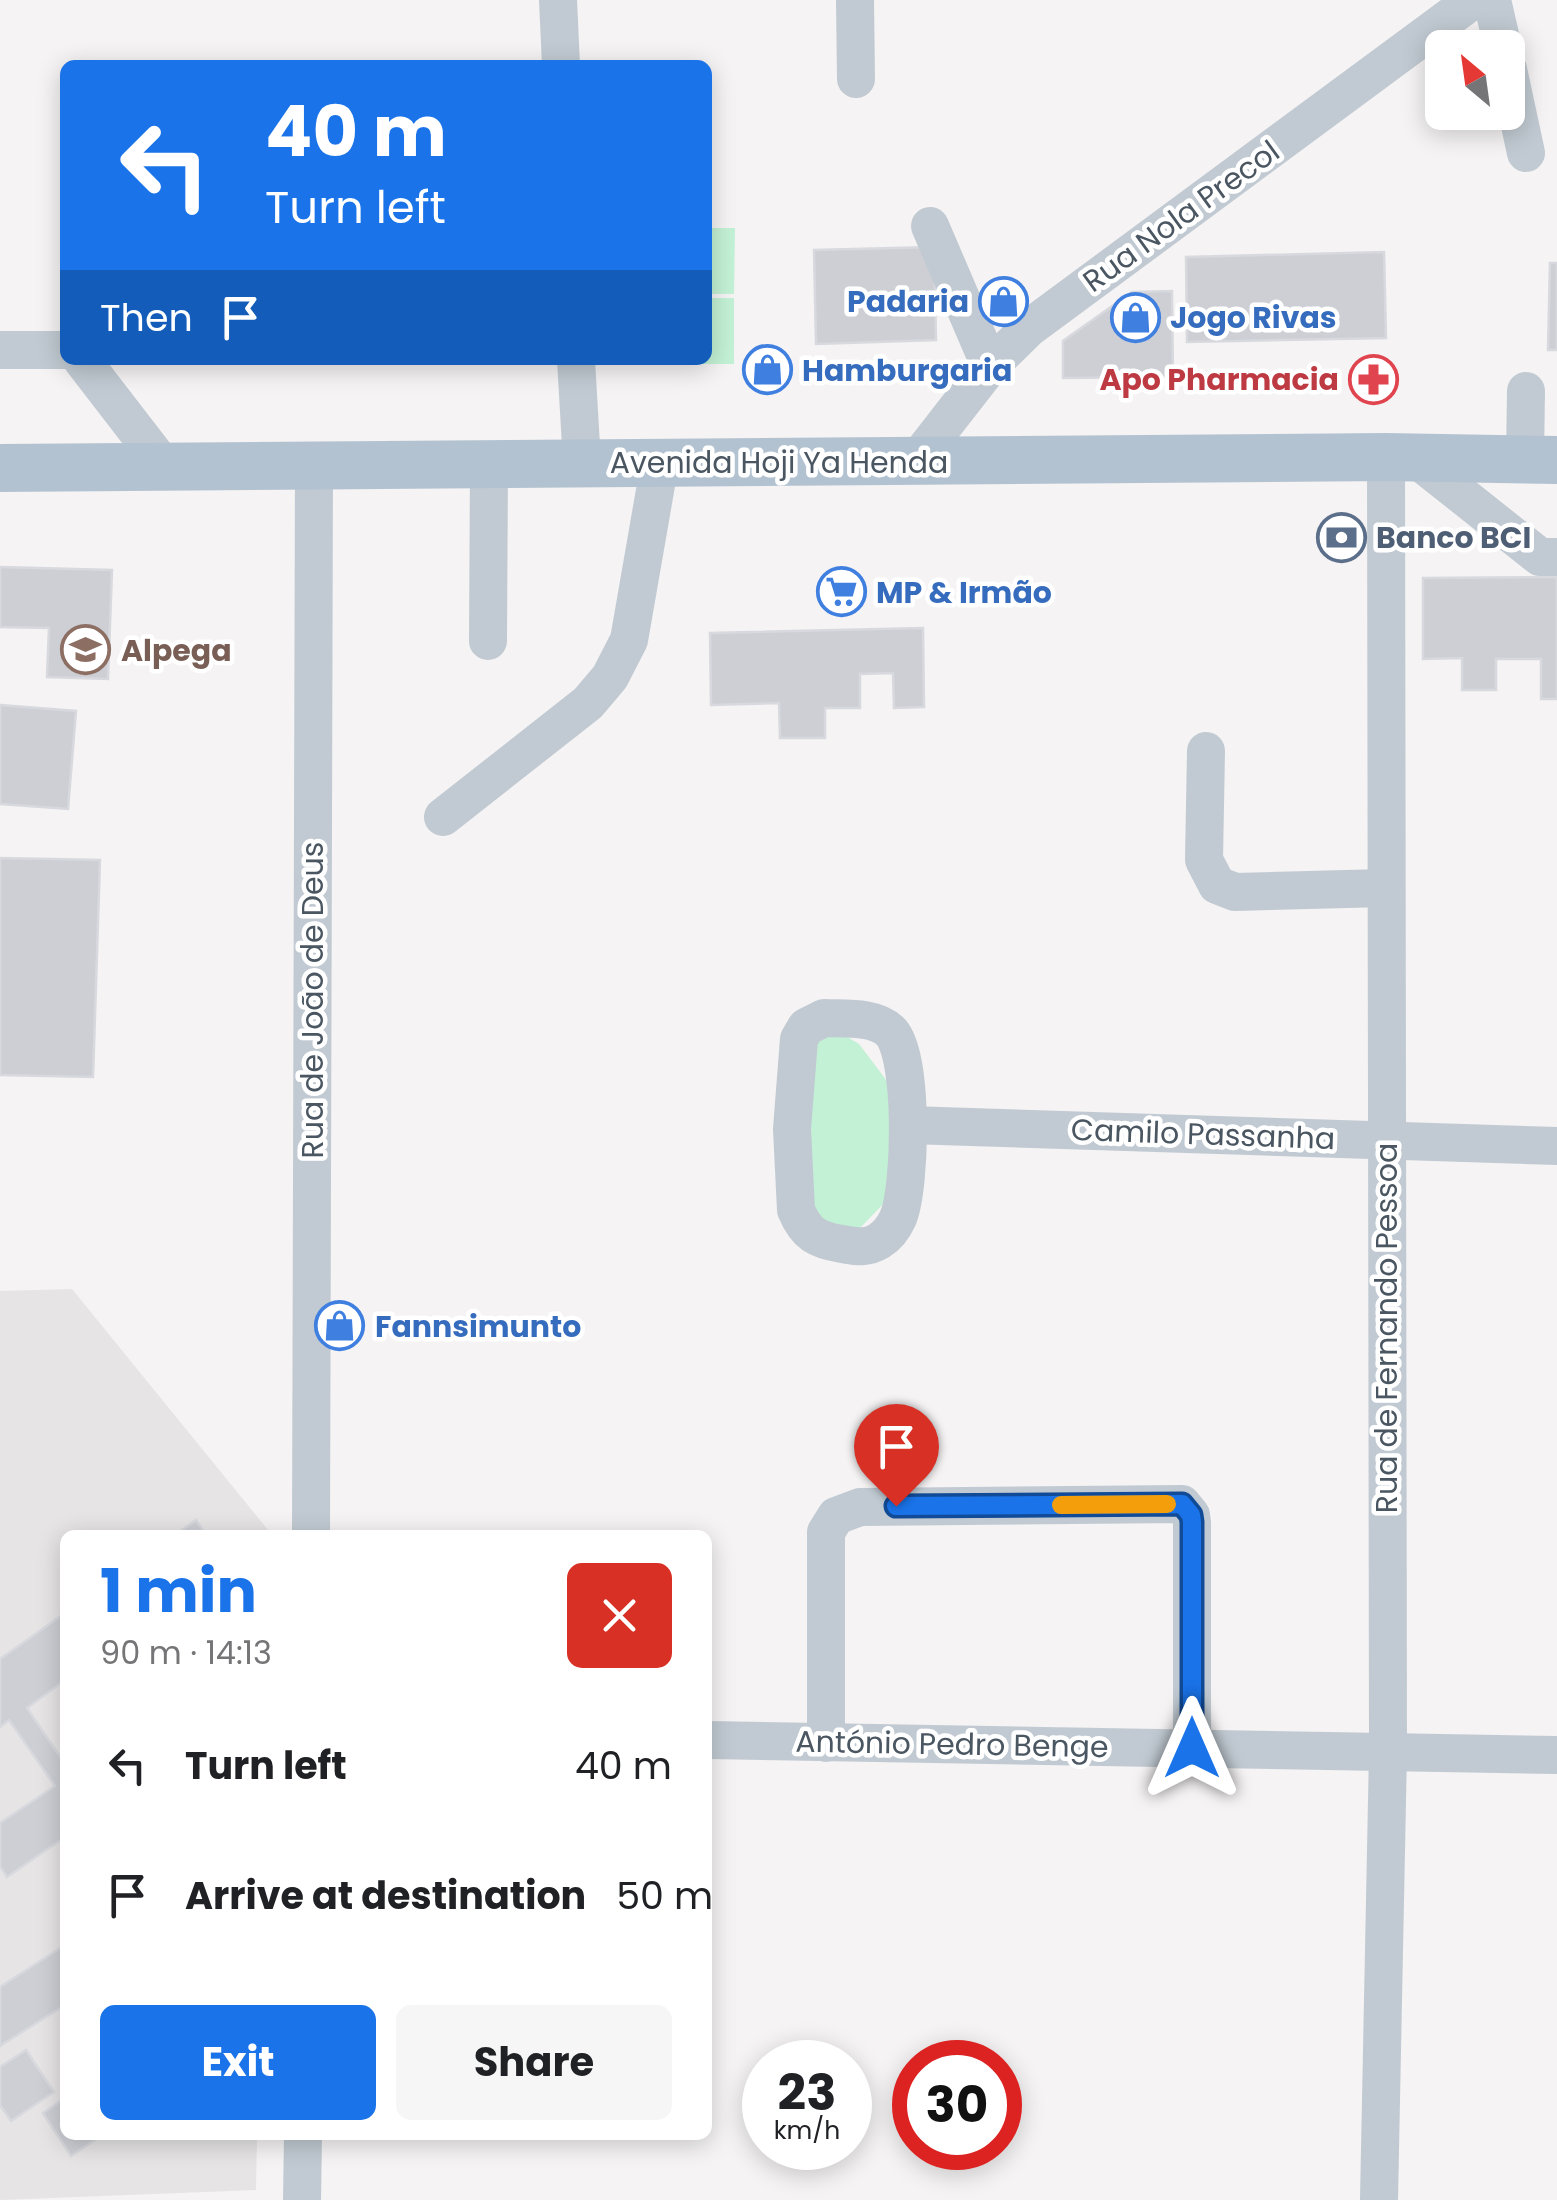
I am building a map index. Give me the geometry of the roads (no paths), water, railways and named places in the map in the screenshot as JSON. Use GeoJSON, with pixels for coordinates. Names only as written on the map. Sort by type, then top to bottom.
{"type":"FeatureCollection","features":[{"type":"Feature","properties":{"kind":"main road","name":"Avenida Hoji Ya Henda"},"geometry":{"type":"LineString","coordinates":[[0,468],[1541,459]]}},
{"type":"Feature","properties":{"kind":"street"},"geometry":{"type":"LineString","coordinates":[[558,0],[561,60]]}},
{"type":"Feature","properties":{"kind":"street"},"geometry":{"type":"LineString","coordinates":[[856,0],[856,79]]}},
{"type":"Feature","properties":{"kind":"street","name":"Rua Nola Precol"},"geometry":{"type":"LineString","coordinates":[[916,461],[990,366],[1029,328],[1473,0]]}},
{"type":"Feature","properties":{"kind":"street"},"geometry":{"type":"LineString","coordinates":[[1492,0],[1498,30]]}},
{"type":"Feature","properties":{"kind":"street"},"geometry":{"type":"LineString","coordinates":[[1521,130],[1526,153]]}},
{"type":"Feature","properties":{"kind":"street"},"geometry":{"type":"LineString","coordinates":[[930,226],[990,366]]}},
{"type":"Feature","properties":{"kind":"street"},"geometry":{"type":"LineString","coordinates":[[0,350],[60,350]]}},
{"type":"Feature","properties":{"kind":"street"},"geometry":{"type":"LineString","coordinates":[[86,365],[162,465]]}},
{"type":"Feature","properties":{"kind":"street"},"geometry":{"type":"LineString","coordinates":[[576,365],[582,463]]}},
{"type":"Feature","properties":{"kind":"street"},"geometry":{"type":"LineString","coordinates":[[1526,391],[1541,459]]}},
{"type":"Feature","properties":{"kind":"street"},"geometry":{"type":"LineString","coordinates":[[1401,457],[1540,557],[1557,557]]}},
{"type":"Feature","properties":{"kind":"street","name":"Rua de Fernando Pessoa"},"geometry":{"type":"LineString","coordinates":[[1379,2200],[1388,1751],[1385,888],[1401,457]]}},
{"type":"Feature","properties":{"kind":"street"},"geometry":{"type":"LineString","coordinates":[[443,817],[588,703],[610,677],[629,640],[660,462]]}},
{"type":"Feature","properties":{"kind":"street","name":"Rua de João de Deus"},"geometry":{"type":"LineString","coordinates":[[311,1530],[314,464]]}},
{"type":"Feature","properties":{"kind":"street"},"geometry":{"type":"LineString","coordinates":[[488,641],[489,464]]}},
{"type":"Feature","properties":{"kind":"street"},"geometry":{"type":"LineString","coordinates":[[1206,751],[1204,860],[1218,885],[1235,892],[1385,888]]}},
{"type":"Feature","properties":{"kind":"street"},"geometry":{"type":"LineString","coordinates":[[824,1018],[876,1021],[889,1029],[902,1055],[909,1125],[906,1190],[898,1218],[888,1234],[862,1248],[818,1240],[808,1232],[796,1210],[792,1130],[799,1039],[806,1027],[824,1018]]}},
{"type":"Feature","properties":{"kind":"street","name":"Camilo Passanha"},"geometry":{"type":"LineString","coordinates":[[909,1125],[1557,1146]]}},
{"type":"Feature","properties":{"kind":"street"},"geometry":{"type":"LineString","coordinates":[[826,1742],[826,1532],[836,1516],[860,1506],[1182,1504],[1192,1522],[1192,1748]]}},
{"type":"Feature","properties":{"kind":"street","name":"António Pedro Benge"},"geometry":{"type":"LineString","coordinates":[[712,1740],[1557,1754]]}},
{"type":"Feature","properties":{"kind":"street"},"geometry":{"type":"LineString","coordinates":[[302,2200],[303,2140]]}},
{"type":"Feature","properties":{"kind":"place","name":"Padaria"},"geometry":{"type":"Point","coordinates":[1004,301]}},
{"type":"Feature","properties":{"kind":"place","name":"Jogo Rivas"},"geometry":{"type":"Point","coordinates":[1135,317]}},
{"type":"Feature","properties":{"kind":"place","name":"Hamburgaria"},"geometry":{"type":"Point","coordinates":[767,370]}},
{"type":"Feature","properties":{"kind":"place","name":"Apo Pharmacia"},"geometry":{"type":"Point","coordinates":[1374,379]}},
{"type":"Feature","properties":{"kind":"place","name":"Banco BCI"},"geometry":{"type":"Point","coordinates":[1341,537]}},
{"type":"Feature","properties":{"kind":"place","name":"MP & Irmão"},"geometry":{"type":"Point","coordinates":[841,592]}},
{"type":"Feature","properties":{"kind":"place","name":"Alpega"},"geometry":{"type":"Point","coordinates":[86,650]}},
{"type":"Feature","properties":{"kind":"place","name":"Fannsimunto"},"geometry":{"type":"Point","coordinates":[340,1326]}}]}
